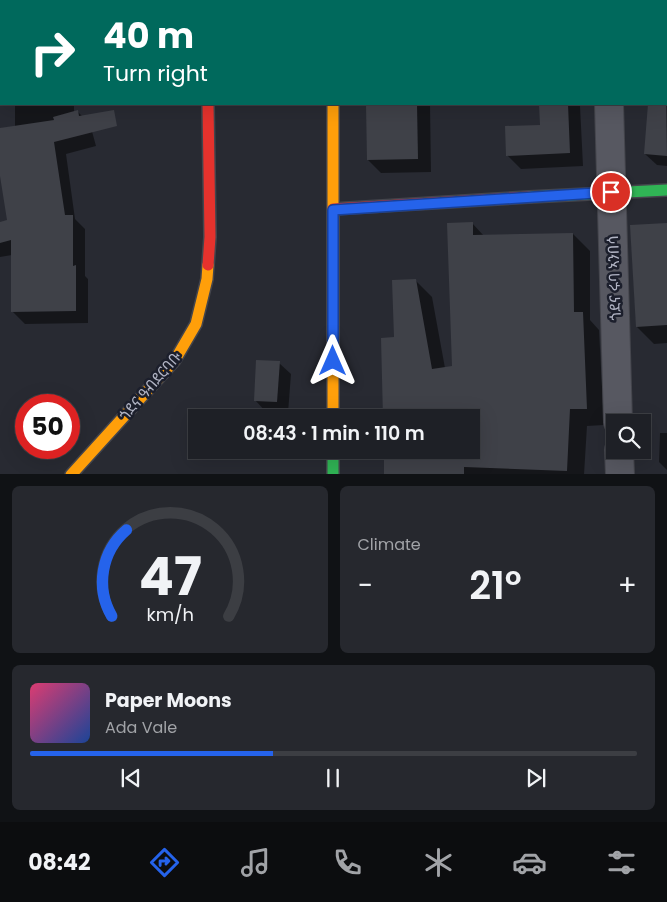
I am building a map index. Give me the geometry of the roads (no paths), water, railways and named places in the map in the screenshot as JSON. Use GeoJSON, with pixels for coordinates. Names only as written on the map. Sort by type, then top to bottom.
{"type":"FeatureCollection","features":[{"type":"Feature","properties":{"kind":"street","name":"ጎደና ዓብደርባቡ"},"geometry":{"type":"LineString","coordinates":[[71,474],[175,360],[196,324],[207,279],[210,237],[208,105]]}},
{"type":"Feature","properties":{"kind":"street"},"geometry":{"type":"LineString","coordinates":[[333,105],[333,409]]}},
{"type":"Feature","properties":{"kind":"street","name":"ጎደና ሩባ ኣንበሳ"},"geometry":{"type":"LineString","coordinates":[[609,105],[618,414]]}},
{"type":"Feature","properties":{"kind":"street"},"geometry":{"type":"LineString","coordinates":[[333,210],[667,190]]}},
{"type":"Feature","properties":{"kind":"street"},"geometry":{"type":"LineString","coordinates":[[333,459],[333,474]]}},
{"type":"Feature","properties":{"kind":"street"},"geometry":{"type":"LineString","coordinates":[[619,459],[620,474]]}}]}
